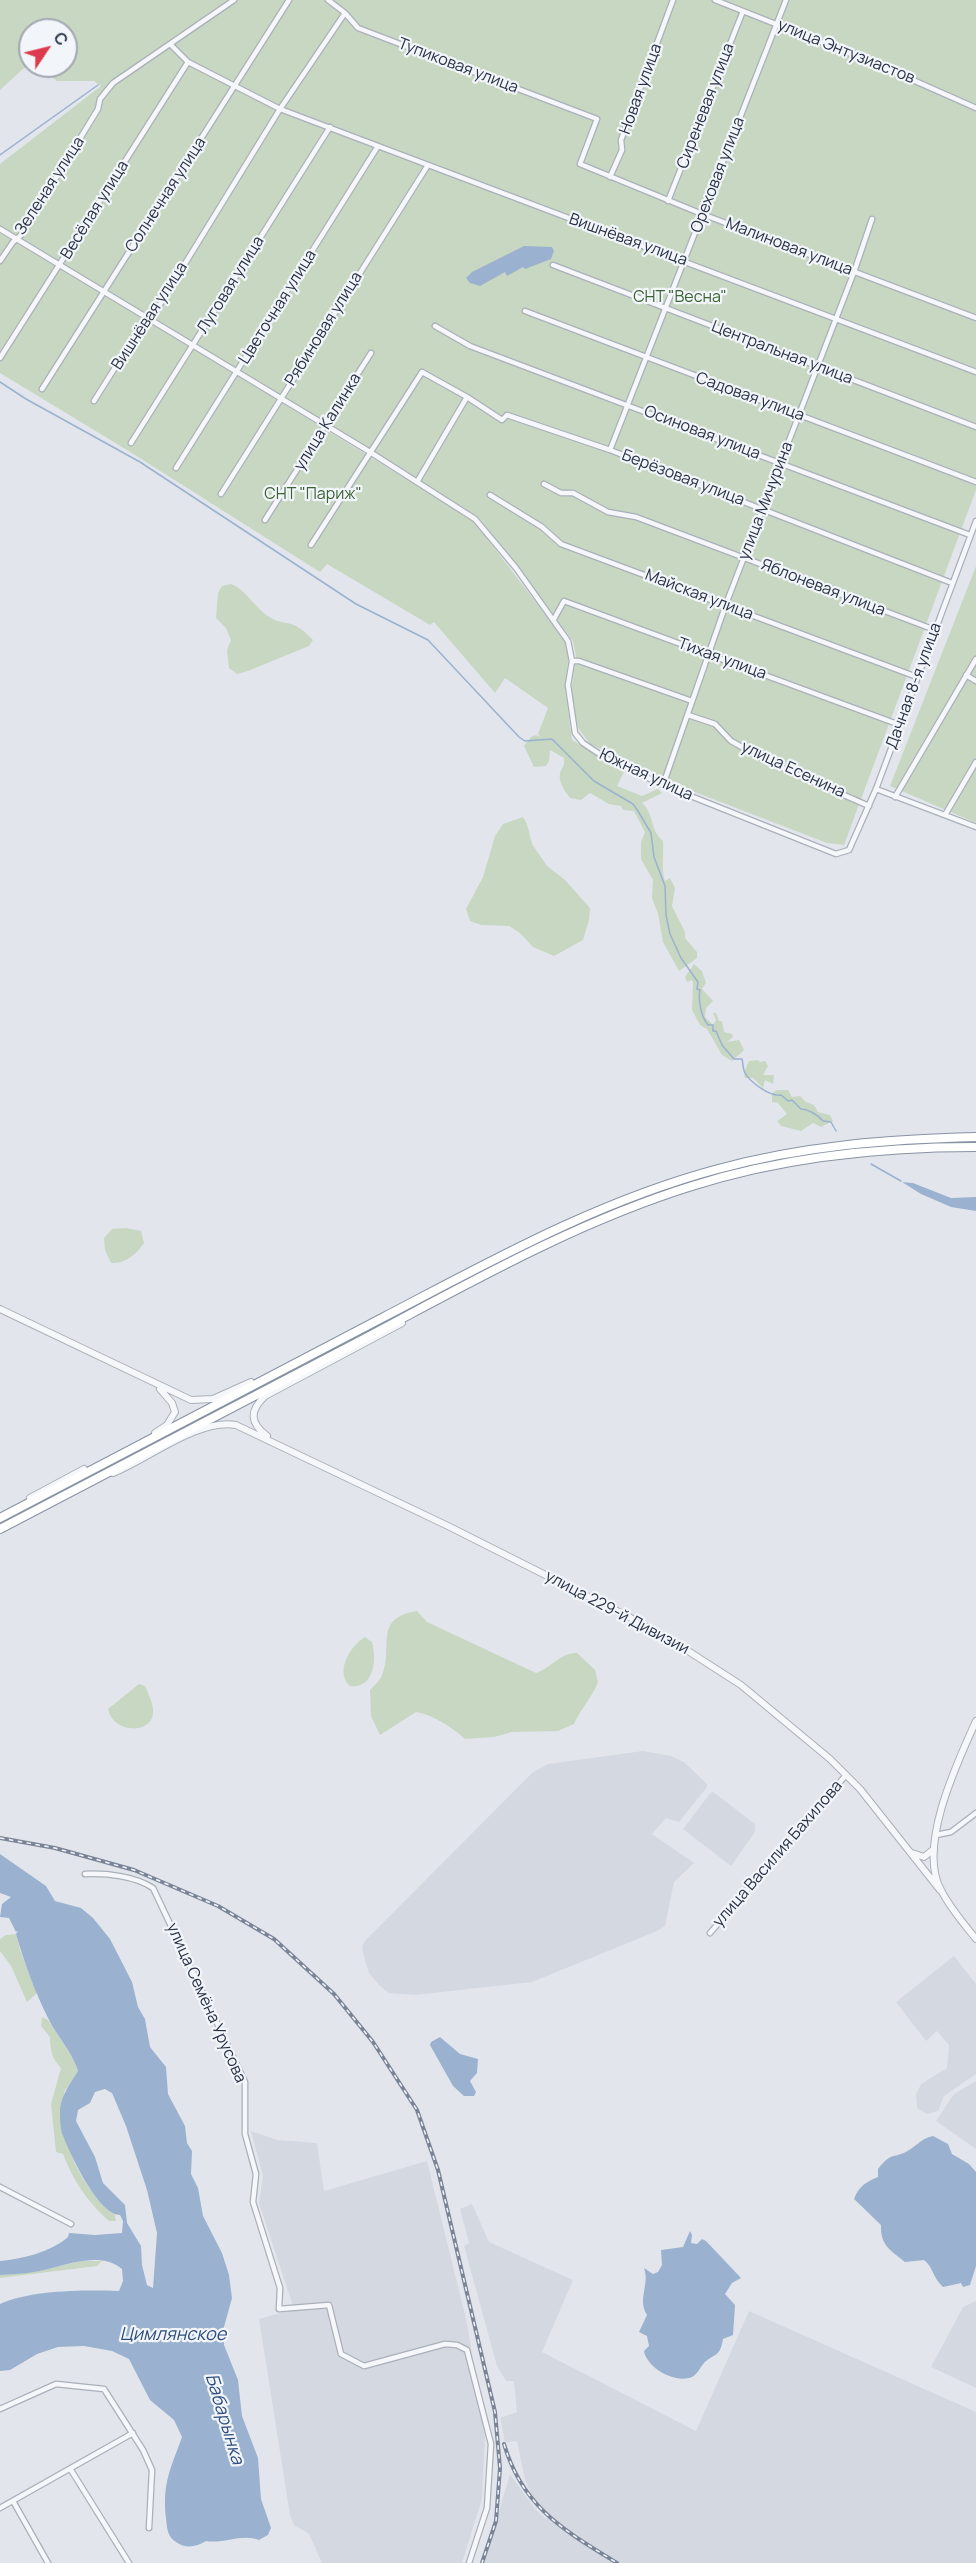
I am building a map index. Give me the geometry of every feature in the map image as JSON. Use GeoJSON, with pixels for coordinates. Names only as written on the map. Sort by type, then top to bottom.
{"type":"FeatureCollection","features":[{"type":"Feature","properties":{"kind":"highway"},"geometry":{"type":"LineString","coordinates":[[0,1518],[552,1231],[662,1186],[733,1165],[794,1152],[879,1141],[976,1137]]}},
{"type":"Feature","properties":{"kind":"highway"},"geometry":{"type":"LineString","coordinates":[[0,1529],[446,1296],[584,1227],[666,1195],[718,1178],[796,1161],[862,1152],[976,1147]]}},
{"type":"Feature","properties":{"kind":"street"},"geometry":{"type":"LineString","coordinates":[[171,45],[234,0]]}},
{"type":"Feature","properties":{"kind":"street","name":"Солнечная улица"},"geometry":{"type":"LineString","coordinates":[[42,389],[289,0]]}},
{"type":"Feature","properties":{"kind":"street","name":"Тупиковая улица"},"geometry":{"type":"LineString","coordinates":[[328,0],[345,13],[358,28],[597,119]]}},
{"type":"Feature","properties":{"kind":"street","name":"Новая улица"},"geometry":{"type":"LineString","coordinates":[[610,177],[622,150],[621,140],[673,0]]}},
{"type":"Feature","properties":{"kind":"street","name":"улица Энтузиастов"},"geometry":{"type":"LineString","coordinates":[[715,0],[926,84],[976,108]]}},
{"type":"Feature","properties":{"kind":"street","name":"Ореховая улица"},"geometry":{"type":"LineString","coordinates":[[610,450],[786,0]]}},
{"type":"Feature","properties":{"kind":"street","name":"Сиреневая улица"},"geometry":{"type":"LineString","coordinates":[[668,201],[743,11]]}},
{"type":"Feature","properties":{"kind":"street","name":"Вишнёвая улица"},"geometry":{"type":"LineString","coordinates":[[94,401],[145,320],[151,319],[280,109],[345,13]]}},
{"type":"Feature","properties":{"kind":"street","name":"Вишнёвая улица"},"geometry":{"type":"LineString","coordinates":[[171,45],[188,62],[280,109],[976,372]]}},
{"type":"Feature","properties":{"kind":"street","name":"Зеленая улица"},"geometry":{"type":"LineString","coordinates":[[0,261],[18,238],[98,109],[100,99],[113,82],[171,45]]}},
{"type":"Feature","properties":{"kind":"street","name":"Весёлая улица"},"geometry":{"type":"LineString","coordinates":[[0,358],[188,62]]}},
{"type":"Feature","properties":{"kind":"street","name":"Малиновая улица"},"geometry":{"type":"LineString","coordinates":[[597,119],[580,165],[668,201],[976,318]]}},
{"type":"Feature","properties":{"kind":"street","name":"Луговая улица"},"geometry":{"type":"LineString","coordinates":[[131,443],[330,127]]}},
{"type":"Feature","properties":{"kind":"street","name":"Цветочная улица"},"geometry":{"type":"LineString","coordinates":[[176,468],[378,146]]}},
{"type":"Feature","properties":{"kind":"street","name":"Рябиновая улица"},"geometry":{"type":"LineString","coordinates":[[221,494],[428,165]]}},
{"type":"Feature","properties":{"kind":"street","name":"улица Мичурина"},"geometry":{"type":"LineString","coordinates":[[663,785],[726,604],[854,272],[872,219]]}},
{"type":"Feature","properties":{"kind":"street","name":"Южная улица"},"geometry":{"type":"LineString","coordinates":[[0,229],[370,452],[475,519],[516,568],[568,640],[572,661],[568,685],[575,733],[583,744],[607,759],[663,785],[836,854],[849,850]]}},
{"type":"Feature","properties":{"kind":"street","name":"Центральная улица"},"geometry":{"type":"LineString","coordinates":[[553,266],[976,427]]}},
{"type":"Feature","properties":{"kind":"street","name":"Садовая улица"},"geometry":{"type":"LineString","coordinates":[[525,311],[976,482]]}},
{"type":"Feature","properties":{"kind":"street","name":"Осиновая улица"},"geometry":{"type":"LineString","coordinates":[[435,326],[470,346],[970,535]]}},
{"type":"Feature","properties":{"kind":"street","name":"улица Калинка"},"geometry":{"type":"LineString","coordinates":[[265,520],[371,353]]}},
{"type":"Feature","properties":{"kind":"street","name":"Берёзовая улица"},"geometry":{"type":"LineString","coordinates":[[370,452],[422,372],[502,420],[507,415],[610,450],[952,583]]}},
{"type":"Feature","properties":{"kind":"street"},"geometry":{"type":"LineString","coordinates":[[417,482],[467,397]]}},
{"type":"Feature","properties":{"kind":"street"},"geometry":{"type":"LineString","coordinates":[[310,545],[370,452]]}},
{"type":"Feature","properties":{"kind":"street","name":"Яблоневая улица"},"geometry":{"type":"LineString","coordinates":[[544,484],[561,493],[573,493],[608,512],[636,517],[935,630]]}},
{"type":"Feature","properties":{"kind":"street","name":"Майская улица"},"geometry":{"type":"LineString","coordinates":[[490,495],[542,527],[561,544],[917,677]]}},
{"type":"Feature","properties":{"kind":"street","name":"Дачная 8-я улица"},"geometry":{"type":"LineString","coordinates":[[849,850],[876,789],[976,520]]}},
{"type":"Feature","properties":{"kind":"street","name":"Тихая улица"},"geometry":{"type":"LineString","coordinates":[[554,619],[564,601],[900,725]]}},
{"type":"Feature","properties":{"kind":"street"},"geometry":{"type":"LineString","coordinates":[[895,797],[976,659]]}},
{"type":"Feature","properties":{"kind":"street"},"geometry":{"type":"LineString","coordinates":[[572,661],[579,661],[692,701]]}},
{"type":"Feature","properties":{"kind":"street"},"geometry":{"type":"LineString","coordinates":[[966,675],[976,681]]}},
{"type":"Feature","properties":{"kind":"street","name":"улица Есенина"},"geometry":{"type":"LineString","coordinates":[[688,715],[715,724],[731,741],[771,763],[869,806]]}},
{"type":"Feature","properties":{"kind":"street"},"geometry":{"type":"LineString","coordinates":[[945,815],[976,762]]}},
{"type":"Feature","properties":{"kind":"street"},"geometry":{"type":"LineString","coordinates":[[876,789],[976,827]]}},
{"type":"Feature","properties":{"kind":"street"},"geometry":{"type":"LineString","coordinates":[[280,1445],[254,1423],[253,1412],[260,1401],[273,1391],[390,1330],[446,1296]]}},
{"type":"Feature","properties":{"kind":"street"},"geometry":{"type":"LineString","coordinates":[[0,1309],[191,1400],[213,1399],[232,1392],[289,1362],[318,1351]]}},
{"type":"Feature","properties":{"kind":"street"},"geometry":{"type":"LineString","coordinates":[[0,1518],[37,1494],[166,1425],[175,1415],[174,1406],[166,1394],[152,1383]]}},
{"type":"Feature","properties":{"kind":"street"},"geometry":{"type":"LineString","coordinates":[[84,1485],[126,1468],[194,1432],[216,1425],[231,1424],[242,1427],[280,1445]]}},
{"type":"Feature","properties":{"kind":"street","name":"улица 229-й Дивизии"},"geometry":{"type":"LineString","coordinates":[[280,1445],[454,1528],[629,1617],[685,1648],[741,1685],[846,1775],[940,1890],[976,1940]]}},
{"type":"Feature","properties":{"kind":"street"},"geometry":{"type":"LineString","coordinates":[[940,1890],[933,1864],[944,1797],[976,1721]]}},
{"type":"Feature","properties":{"kind":"street","name":"улица Василия Бахилова"},"geometry":{"type":"LineString","coordinates":[[710,1933],[846,1775]]}},
{"type":"Feature","properties":{"kind":"street"},"geometry":{"type":"LineString","coordinates":[[936,1835],[951,1832],[976,1813]]}},
{"type":"Feature","properties":{"kind":"street"},"geometry":{"type":"LineString","coordinates":[[907,1849],[920,1857],[927,1856],[934,1849]]}},
{"type":"Feature","properties":{"kind":"street"},"geometry":{"type":"LineString","coordinates":[[907,1849],[923,1863],[933,1864]]}},
{"type":"Feature","properties":{"kind":"street","name":"улица Семёна Урусова"},"geometry":{"type":"LineString","coordinates":[[85,1874],[103,1873],[147,1884],[153,1888],[245,2082],[244,2134],[256,2174],[254,2202],[280,2288],[279,2309],[329,2305],[341,2354],[364,2366],[445,2344],[467,2349],[491,2444],[487,2508],[469,2563]]}},
{"type":"Feature","properties":{"kind":"street"},"geometry":{"type":"LineString","coordinates":[[0,2187],[71,2224]]}},
{"type":"Feature","properties":{"kind":"street"},"geometry":{"type":"LineString","coordinates":[[0,2409],[56,2384],[104,2389],[133,2433],[152,2470],[149,2528]]}},
{"type":"Feature","properties":{"kind":"street"},"geometry":{"type":"LineString","coordinates":[[0,2508],[133,2433]]}},
{"type":"Feature","properties":{"kind":"street"},"geometry":{"type":"LineString","coordinates":[[71,2470],[129,2563]]}},
{"type":"Feature","properties":{"kind":"street"},"geometry":{"type":"LineString","coordinates":[[13,2501],[48,2563]]}},
{"type":"Feature","properties":{"kind":"shaded area"},"geometry":{"type":"Polygon","coordinates":[[[643,1751],[671,1756],[684,1762],[707,1784],[679,1822],[666,1818],[652,1834],[694,1863],[674,1882],[665,1926],[532,1982],[415,1995],[389,1993],[379,1985],[369,1973],[362,1946],[365,1941],[532,1773],[548,1764],[643,1751]]]}},
{"type":"Feature","properties":{"kind":"shaded area"},"geometry":{"type":"Polygon","coordinates":[[[712,1791],[755,1824],[755,1832],[731,1866],[683,1829],[712,1791]]]}},
{"type":"Feature","properties":{"kind":"shaded area"},"geometry":{"type":"Polygon","coordinates":[[[954,1956],[976,1984],[976,2074],[944,2096],[938,2111],[927,2114],[917,2108],[916,2094],[921,2084],[947,2068],[949,2045],[937,2031],[926,2041],[896,2002],[954,1956]]]}},
{"type":"Feature","properties":{"kind":"shaded area"},"geometry":{"type":"Polygon","coordinates":[[[976,2081],[976,2149],[936,2121],[954,2094],[976,2081]]]}},
{"type":"Feature","properties":{"kind":"shaded area"},"geometry":{"type":"Polygon","coordinates":[[[251,2131],[277,2140],[317,2143],[324,2191],[427,2161],[467,2323],[485,2436],[482,2499],[462,2563],[322,2563],[309,2534],[294,2525],[290,2515],[259,2319],[294,2309],[259,2203],[263,2176],[251,2131]]]}},
{"type":"Feature","properties":{"kind":"shaded area"},"geometry":{"type":"Polygon","coordinates":[[[472,2204],[489,2242],[573,2280],[542,2352],[696,2431],[749,2311],[976,2412],[976,2563],[484,2563],[510,2474],[535,2509],[546,2519],[549,2515],[533,2498],[525,2480],[517,2441],[505,2442],[500,2418],[517,2412],[514,2381],[506,2381],[497,2366],[464,2246],[469,2243],[460,2209],[472,2204]]]}},
{"type":"Feature","properties":{"kind":"shaded area"},"geometry":{"type":"Polygon","coordinates":[[[976,2301],[976,2388],[931,2367],[963,2307],[976,2301]]]}},
{"type":"Feature","properties":{"kind":"green space","name":"СНТ \"Весна\""},"geometry":{"type":"Polygon","coordinates":[[[0,0],[976,0],[976,490],[844,845],[827,843],[674,784],[590,744],[578,728],[571,693],[576,656],[573,641],[480,519],[0,225],[0,164],[101,86],[94,81],[57,81],[53,78],[78,78],[78,18],[18,18],[18,74],[0,90],[0,0]]]}},
{"type":"Feature","properties":{"kind":"green space","name":"СНТ \"Париж\""},"geometry":{"type":"Polygon","coordinates":[[[0,233],[18,241],[473,520],[564,639],[569,653],[565,687],[572,740],[625,770],[617,786],[642,796],[658,789],[662,793],[642,803],[663,841],[665,881],[670,878],[675,888],[672,906],[685,932],[685,938],[697,952],[697,958],[679,971],[663,942],[658,914],[652,898],[653,880],[641,859],[641,842],[645,832],[634,811],[623,810],[621,806],[609,804],[590,793],[581,800],[570,798],[560,780],[564,758],[550,750],[546,766],[534,767],[524,746],[531,737],[536,735],[540,737],[538,734],[548,708],[505,678],[495,693],[434,622],[430,625],[327,564],[320,572],[0,373],[0,233]]]}},
{"type":"Feature","properties":{"kind":"green space"},"geometry":{"type":"Polygon","coordinates":[[[976,566],[976,823],[890,786],[976,566]]]}},
{"type":"Feature","properties":{"kind":"green space"},"geometry":{"type":"Polygon","coordinates":[[[231,584],[271,618],[302,630],[313,640],[309,646],[248,671],[237,674],[229,668],[227,650],[231,640],[226,628],[216,618],[218,593],[222,586],[231,584]]]}},
{"type":"Feature","properties":{"kind":"green space"},"geometry":{"type":"Polygon","coordinates":[[[523,817],[532,844],[547,866],[565,880],[590,908],[583,940],[554,956],[533,947],[520,933],[509,926],[481,925],[470,921],[466,909],[483,877],[495,836],[503,824],[523,817]]]}},
{"type":"Feature","properties":{"kind":"green space"},"geometry":{"type":"Polygon","coordinates":[[[694,964],[702,971],[706,983],[702,989],[713,1001],[706,1008],[705,1017],[713,1025],[716,1020],[713,1013],[716,1013],[719,1021],[722,1021],[724,1032],[732,1034],[733,1037],[727,1042],[739,1040],[744,1050],[732,1061],[722,1055],[707,1029],[700,1025],[692,1010],[693,982],[692,980],[687,982],[685,977],[694,964]]]}},
{"type":"Feature","properties":{"kind":"green space"},"geometry":{"type":"Polygon","coordinates":[[[749,1061],[765,1061],[768,1066],[763,1075],[774,1075],[773,1084],[765,1080],[763,1088],[753,1078],[745,1078],[744,1072],[749,1061]]]}},
{"type":"Feature","properties":{"kind":"green space"},"geometry":{"type":"Polygon","coordinates":[[[777,1090],[788,1090],[792,1097],[800,1096],[806,1102],[814,1105],[818,1112],[830,1115],[833,1121],[821,1127],[813,1123],[801,1131],[781,1126],[777,1121],[787,1114],[778,1103],[772,1102],[772,1093],[777,1090]]]}},
{"type":"Feature","properties":{"kind":"green space"},"geometry":{"type":"Polygon","coordinates":[[[126,1228],[141,1231],[144,1243],[130,1258],[111,1263],[105,1250],[104,1238],[112,1229],[126,1228]]]}},
{"type":"Feature","properties":{"kind":"green space"},"geometry":{"type":"Polygon","coordinates":[[[417,1611],[427,1622],[536,1673],[566,1655],[577,1653],[595,1670],[598,1682],[574,1724],[558,1731],[512,1732],[494,1737],[465,1739],[442,1722],[416,1712],[380,1735],[371,1716],[370,1690],[382,1675],[389,1627],[394,1620],[417,1611]]]}},
{"type":"Feature","properties":{"kind":"green space"},"geometry":{"type":"Polygon","coordinates":[[[365,1637],[372,1642],[374,1665],[372,1672],[364,1683],[350,1686],[344,1674],[346,1659],[354,1646],[365,1637]]]}},
{"type":"Feature","properties":{"kind":"green space"},"geometry":{"type":"Polygon","coordinates":[[[139,1684],[145,1686],[150,1698],[153,1706],[152,1718],[143,1727],[122,1726],[111,1717],[108,1709],[139,1684]]]}},
{"type":"Feature","properties":{"kind":"green space"},"geometry":{"type":"Polygon","coordinates":[[[16,1934],[37,1993],[27,2002],[11,1966],[0,1951],[0,1939],[6,1935],[16,1934]]]}},
{"type":"Feature","properties":{"kind":"green space"},"geometry":{"type":"Polygon","coordinates":[[[42,2017],[48,2020],[74,2060],[78,2072],[64,2092],[71,2153],[89,2187],[102,2204],[115,2215],[116,2221],[109,2221],[94,2206],[77,2182],[63,2154],[56,2152],[51,2104],[61,2068],[52,2054],[50,2037],[41,2026],[42,2017]]]}},
{"type":"Feature","properties":{"kind":"green space"},"geometry":{"type":"Polygon","coordinates":[[[81,2261],[102,2261],[97,2266],[0,2278],[0,2275],[34,2272],[81,2261]]]}},
{"type":"Feature","properties":{"kind":"water"},"geometry":{"type":"Polygon","coordinates":[[[524,246],[552,247],[554,251],[551,259],[525,269],[523,267],[507,276],[505,272],[480,286],[470,283],[466,278],[472,272],[524,246]]]}},
{"type":"Feature","properties":{"kind":"water"},"geometry":{"type":"Polygon","coordinates":[[[902,1182],[913,1183],[951,1198],[976,1197],[976,1211],[951,1207],[921,1194],[902,1182]]]}},
{"type":"Feature","properties":{"kind":"water","name":"Цимлянское"},"geometry":{"type":"Polygon","coordinates":[[[0,1854],[46,1886],[55,1901],[81,1908],[93,1918],[110,1939],[132,1982],[138,2007],[145,2019],[150,2047],[166,2067],[168,2094],[185,2126],[187,2143],[192,2151],[191,2174],[198,2188],[203,2216],[222,2253],[229,2275],[232,2298],[224,2327],[224,2345],[238,2380],[242,2416],[258,2458],[261,2499],[271,2528],[268,2535],[259,2540],[240,2538],[206,2541],[195,2546],[187,2546],[173,2540],[168,2532],[165,2495],[168,2476],[182,2437],[174,2420],[150,2400],[129,2359],[112,2351],[84,2346],[58,2347],[37,2354],[10,2370],[0,2371],[0,2304],[42,2293],[119,2291],[123,2281],[122,2269],[102,2260],[79,2262],[34,2272],[0,2275],[0,2261],[18,2259],[45,2251],[68,2237],[69,2233],[95,2235],[122,2233],[123,2221],[120,2215],[111,2212],[94,2194],[85,2181],[62,2133],[61,2104],[78,2071],[52,2025],[30,1977],[16,1934],[18,1931],[16,1932],[9,1918],[0,1917],[2,1904],[11,1897],[0,1893],[0,1854]],[[105,2089],[95,2092],[90,2103],[78,2110],[76,2121],[95,2157],[103,2183],[125,2205],[127,2223],[141,2246],[142,2265],[147,2285],[153,2288],[157,2233],[147,2190],[126,2126],[112,2093],[105,2089]]]}},
{"type":"Feature","properties":{"kind":"water"},"geometry":{"type":"Polygon","coordinates":[[[440,2037],[460,2054],[478,2059],[477,2073],[470,2081],[476,2092],[474,2096],[464,2096],[453,2086],[430,2045],[440,2037]]]}},
{"type":"Feature","properties":{"kind":"water"},"geometry":{"type":"Polygon","coordinates":[[[933,2136],[948,2144],[952,2154],[969,2164],[976,2172],[976,2266],[970,2285],[963,2287],[961,2283],[943,2287],[924,2260],[905,2262],[895,2254],[882,2238],[881,2225],[854,2199],[863,2185],[878,2177],[878,2169],[887,2159],[904,2153],[933,2136]]]}},
{"type":"Feature","properties":{"kind":"water"},"geometry":{"type":"Polygon","coordinates":[[[690,2231],[691,2243],[697,2244],[702,2239],[706,2241],[741,2278],[732,2283],[725,2294],[735,2305],[733,2335],[723,2339],[718,2352],[704,2363],[694,2376],[685,2379],[663,2373],[650,2363],[644,2351],[649,2346],[647,2336],[639,2332],[647,2315],[643,2303],[646,2280],[644,2268],[653,2274],[658,2272],[662,2265],[661,2250],[683,2247],[690,2231]]]}},
{"type":"Feature","properties":{"kind":"waterway"},"geometry":{"type":"LineString","coordinates":[[0,155],[98,85]]}},
{"type":"Feature","properties":{"kind":"waterway"},"geometry":{"type":"LineString","coordinates":[[0,382],[26,399],[140,462],[356,604],[428,640],[519,737],[525,741],[552,739],[594,781],[633,804],[651,833],[654,857],[665,886],[666,915],[670,934],[681,958],[698,982],[697,989],[700,990],[699,999],[706,1022],[708,1025],[713,1025],[713,1031],[716,1031],[722,1045],[734,1059],[742,1059],[745,1073],[756,1084],[771,1094],[781,1095],[788,1101],[792,1100],[801,1109],[813,1113],[823,1121],[831,1122],[836,1131]]}},
{"type":"Feature","properties":{"kind":"waterway"},"geometry":{"type":"LineString","coordinates":[[871,1164],[901,1181]]}},
{"type":"Feature","properties":{"kind":"railway"},"geometry":{"type":"LineString","coordinates":[[0,1838],[55,1848],[134,1870],[218,1906],[274,1939],[334,1994],[373,2042],[417,2110],[438,2170],[495,2412],[500,2468],[496,2521],[482,2563]]}},
{"type":"Feature","properties":{"kind":"railway"},"geometry":{"type":"LineString","coordinates":[[504,2444],[512,2466],[534,2501],[563,2528],[617,2563]]}},
{"type":"Feature","properties":{"kind":"water label","name":"Бабарынка"},"geometry":{"type":"Point","coordinates":[224,2419]}}]}
